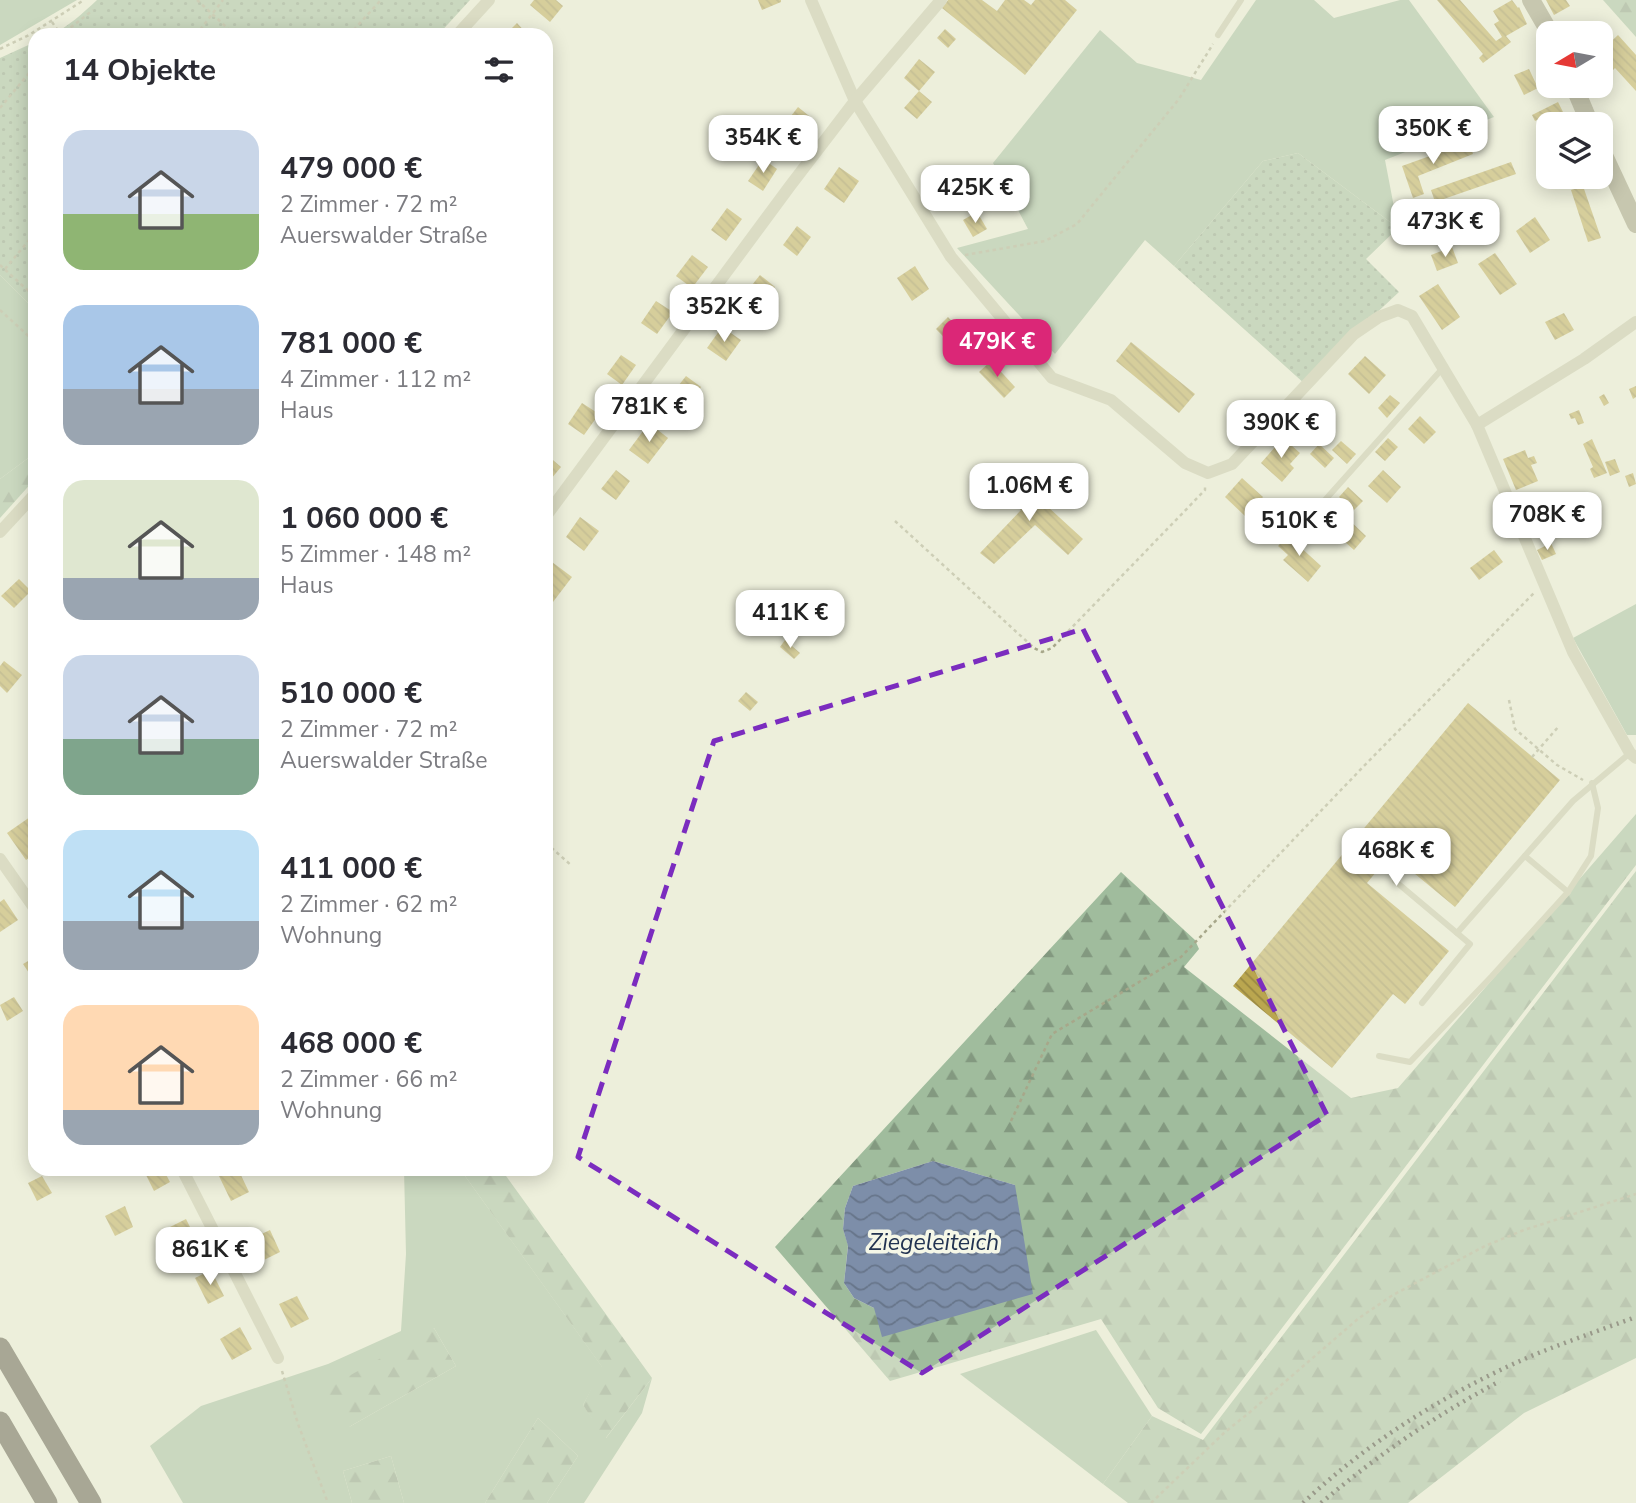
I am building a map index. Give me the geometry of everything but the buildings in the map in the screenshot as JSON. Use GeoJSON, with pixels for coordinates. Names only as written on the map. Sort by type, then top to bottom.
{"type":"FeatureCollection","features":[{"type":"Feature","properties":{"kind":"highway"},"geometry":{"type":"LineString","coordinates":[[0,1348],[91,1503]]}},
{"type":"Feature","properties":{"kind":"highway"},"geometry":{"type":"LineString","coordinates":[[0,1422],[47,1503]]}},
{"type":"Feature","properties":{"kind":"main road"},"geometry":{"type":"LineString","coordinates":[[1531,0],[1543,21]]}},
{"type":"Feature","properties":{"kind":"main road"},"geometry":{"type":"LineString","coordinates":[[1613,175],[1636,224]]}},
{"type":"Feature","properties":{"kind":"street"},"geometry":{"type":"LineString","coordinates":[[463,28],[489,0]]}},
{"type":"Feature","properties":{"kind":"street"},"geometry":{"type":"LineString","coordinates":[[811,0],[855,101],[951,257],[1052,378],[1111,400],[1185,463],[1208,472],[1232,464],[1354,334],[1379,317],[1398,310],[1412,316],[1477,425],[1573,652],[1634,753]]}},
{"type":"Feature","properties":{"kind":"street"},"geometry":{"type":"LineString","coordinates":[[553,506],[781,197],[855,101],[941,0]]}},
{"type":"Feature","properties":{"kind":"street"},"geometry":{"type":"LineString","coordinates":[[1477,425],[1584,359],[1636,322]]}},
{"type":"Feature","properties":{"kind":"street"},"geometry":{"type":"LineString","coordinates":[[0,532],[28,502]]}},
{"type":"Feature","properties":{"kind":"street"},"geometry":{"type":"LineString","coordinates":[[0,859],[28,899]]}},
{"type":"Feature","properties":{"kind":"street"},"geometry":{"type":"LineString","coordinates":[[186,1176],[278,1358]]}},
{"type":"Feature","properties":{"kind":"lane"},"geometry":{"type":"LineString","coordinates":[[1218,35],[1241,0]]}},
{"type":"Feature","properties":{"kind":"lane"},"geometry":{"type":"LineString","coordinates":[[1317,509],[1442,369]]}},
{"type":"Feature","properties":{"kind":"lane"},"geometry":{"type":"LineString","coordinates":[[1457,933],[1573,801],[1592,783],[1634,753]]}},
{"type":"Feature","properties":{"kind":"lane"},"geometry":{"type":"LineString","coordinates":[[1378,1056],[1410,1062],[1568,892],[1591,856],[1598,808],[1592,783]]}},
{"type":"Feature","properties":{"kind":"lane"},"geometry":{"type":"LineString","coordinates":[[1525,856],[1568,892]]}},
{"type":"Feature","properties":{"kind":"lane"},"geometry":{"type":"LineString","coordinates":[[1395,881],[1470,944],[1422,1003]]}},
{"type":"Feature","properties":{"kind":"path"},"geometry":{"type":"LineString","coordinates":[[40,28],[84,0]]}},
{"type":"Feature","properties":{"kind":"path"},"geometry":{"type":"LineString","coordinates":[[197,0],[227,28]]}},
{"type":"Feature","properties":{"kind":"path"},"geometry":{"type":"LineString","coordinates":[[201,28],[223,0]]}},
{"type":"Feature","properties":{"kind":"path"},"geometry":{"type":"LineString","coordinates":[[355,28],[381,0]]}},
{"type":"Feature","properties":{"kind":"path"},"geometry":{"type":"LineString","coordinates":[[70,28],[93,10]]}},
{"type":"Feature","properties":{"kind":"path"},"geometry":{"type":"LineString","coordinates":[[51,21],[56,28]]}},
{"type":"Feature","properties":{"kind":"path"},"geometry":{"type":"LineString","coordinates":[[0,49],[28,35]]}},
{"type":"Feature","properties":{"kind":"path"},"geometry":{"type":"LineString","coordinates":[[951,257],[1045,241],[1077,223],[1179,99],[1218,35]]}},
{"type":"Feature","properties":{"kind":"path"},"geometry":{"type":"LineString","coordinates":[[0,108],[28,74]]}},
{"type":"Feature","properties":{"kind":"path"},"geometry":{"type":"LineString","coordinates":[[5,269],[28,241]]}},
{"type":"Feature","properties":{"kind":"path"},"geometry":{"type":"LineString","coordinates":[[0,265],[28,290]]}},
{"type":"Feature","properties":{"kind":"path"},"geometry":{"type":"LineString","coordinates":[[0,310],[28,336]]}},
{"type":"Feature","properties":{"kind":"path"},"geometry":{"type":"LineString","coordinates":[[895,521],[1034,648],[1042,652],[1052,648],[1205,490],[1208,472]]}},
{"type":"Feature","properties":{"kind":"path"},"geometry":{"type":"LineString","coordinates":[[1011,1121],[1052,1034],[1181,957],[1544,583]]}},
{"type":"Feature","properties":{"kind":"path"},"geometry":{"type":"LineString","coordinates":[[1509,700],[1515,729],[1557,765],[1592,783]]}},
{"type":"Feature","properties":{"kind":"path"},"geometry":{"type":"LineString","coordinates":[[1532,757],[1559,726]]}},
{"type":"Feature","properties":{"kind":"path"},"geometry":{"type":"LineString","coordinates":[[553,849],[572,866]]}},
{"type":"Feature","properties":{"kind":"path"},"geometry":{"type":"LineString","coordinates":[[1151,1503],[1225,1432],[1359,1318],[1393,1295],[1485,1246],[1524,1230],[1636,1194]]}},
{"type":"Feature","properties":{"kind":"path"},"geometry":{"type":"LineString","coordinates":[[278,1358],[298,1424],[328,1503]]}},
{"type":"Feature","properties":{"kind":"highlighted area"},"geometry":{"type":"Polygon","coordinates":[[[1083,629],[1327,1115],[922,1373],[578,1157],[714,741],[1083,629]]]}},
{"type":"Feature","properties":{"kind":"green space"},"geometry":{"type":"Polygon","coordinates":[[[0,0],[77,0],[28,28],[0,45],[0,0]]]}},
{"type":"Feature","properties":{"kind":"green space"},"geometry":{"type":"Polygon","coordinates":[[[97,0],[470,0],[444,28],[62,28],[97,0]]]}},
{"type":"Feature","properties":{"kind":"green space"},"geometry":{"type":"Polygon","coordinates":[[[1256,0],[1314,0],[1334,18],[1400,0],[1409,0],[1494,117],[1385,160],[1398,228],[1298,153],[1263,161],[1174,266],[1145,240],[1055,354],[957,248],[1028,229],[993,163],[1100,30],[1137,63],[1201,80],[1256,0]]]}},
{"type":"Feature","properties":{"kind":"green space"},"geometry":{"type":"Polygon","coordinates":[[[1603,0],[1636,0],[1636,37],[1603,0]]]}},
{"type":"Feature","properties":{"kind":"green space"},"geometry":{"type":"Polygon","coordinates":[[[28,45],[28,303],[0,275],[0,58],[28,45]]]}},
{"type":"Feature","properties":{"kind":"green space"},"geometry":{"type":"Polygon","coordinates":[[[1298,153],[1398,228],[1366,259],[1399,292],[1354,334],[1306,385],[1174,266],[1263,161],[1298,153]]]}},
{"type":"Feature","properties":{"kind":"green space"},"geometry":{"type":"Polygon","coordinates":[[[0,275],[28,303],[28,458],[0,479],[0,275]]]}},
{"type":"Feature","properties":{"kind":"green space"},"geometry":{"type":"Polygon","coordinates":[[[28,458],[28,487],[0,518],[0,479],[28,458]]]}},
{"type":"Feature","properties":{"kind":"green space"},"geometry":{"type":"Polygon","coordinates":[[[1636,604],[1636,735],[1627,735],[1573,638],[1636,604]]]}},
{"type":"Feature","properties":{"kind":"green space"},"geometry":{"type":"Polygon","coordinates":[[[1636,814],[1636,865],[1201,1434],[1158,1408],[1101,1319],[890,1381],[775,1247],[1121,872],[1195,940],[1199,949],[1184,967],[1351,1098],[1398,1088],[1636,814]],[[933,1161],[853,1186],[845,1208],[843,1229],[848,1245],[844,1283],[854,1298],[874,1308],[1015,1185],[933,1161]]]}},
{"type":"Feature","properties":{"kind":"green space"},"geometry":{"type":"Polygon","coordinates":[[[1636,871],[1636,1358],[1524,1413],[1408,1503],[1128,1503],[1103,1484],[1152,1416],[1203,1440],[1636,871]]]}},
{"type":"Feature","properties":{"kind":"green space"},"geometry":{"type":"Polygon","coordinates":[[[404,1176],[465,1176],[603,1368],[583,1405],[606,1438],[652,1378],[642,1413],[584,1503],[547,1503],[578,1456],[538,1418],[485,1503],[404,1503],[391,1456],[343,1471],[352,1503],[183,1503],[150,1446],[201,1406],[328,1364],[401,1331],[406,1254],[404,1176]],[[434,1328],[349,1427],[456,1366],[434,1328]]]}},
{"type":"Feature","properties":{"kind":"green space"},"geometry":{"type":"Polygon","coordinates":[[[465,1176],[506,1176],[652,1378],[605,1439],[583,1405],[602,1367],[465,1176]]]}},
{"type":"Feature","properties":{"kind":"green space"},"geometry":{"type":"Polygon","coordinates":[[[434,1328],[456,1366],[349,1427],[326,1389],[434,1328]]]}},
{"type":"Feature","properties":{"kind":"green space"},"geometry":{"type":"Polygon","coordinates":[[[1096,1330],[1152,1416],[1103,1484],[960,1374],[1096,1330]]]}},
{"type":"Feature","properties":{"kind":"green space"},"geometry":{"type":"Polygon","coordinates":[[[538,1418],[578,1456],[547,1503],[485,1503],[538,1418]]]}},
{"type":"Feature","properties":{"kind":"green space"},"geometry":{"type":"Polygon","coordinates":[[[391,1456],[404,1503],[352,1503],[343,1471],[391,1456]]]}},
{"type":"Feature","properties":{"kind":"water","name":"Ziegeleiteich"},"geometry":{"type":"Polygon","coordinates":[[[933,1161],[1015,1185],[1033,1294],[882,1337],[874,1308],[854,1298],[844,1283],[848,1246],[843,1229],[845,1208],[853,1186],[933,1161]]]}},
{"type":"Feature","properties":{"kind":"railway"},"geometry":{"type":"LineString","coordinates":[[1303,1503],[1356,1458],[1443,1400],[1536,1354],[1636,1317]]}},
{"type":"Feature","properties":{"kind":"railway"},"geometry":{"type":"LineString","coordinates":[[1321,1503],[1407,1437],[1500,1381]]}}]}
